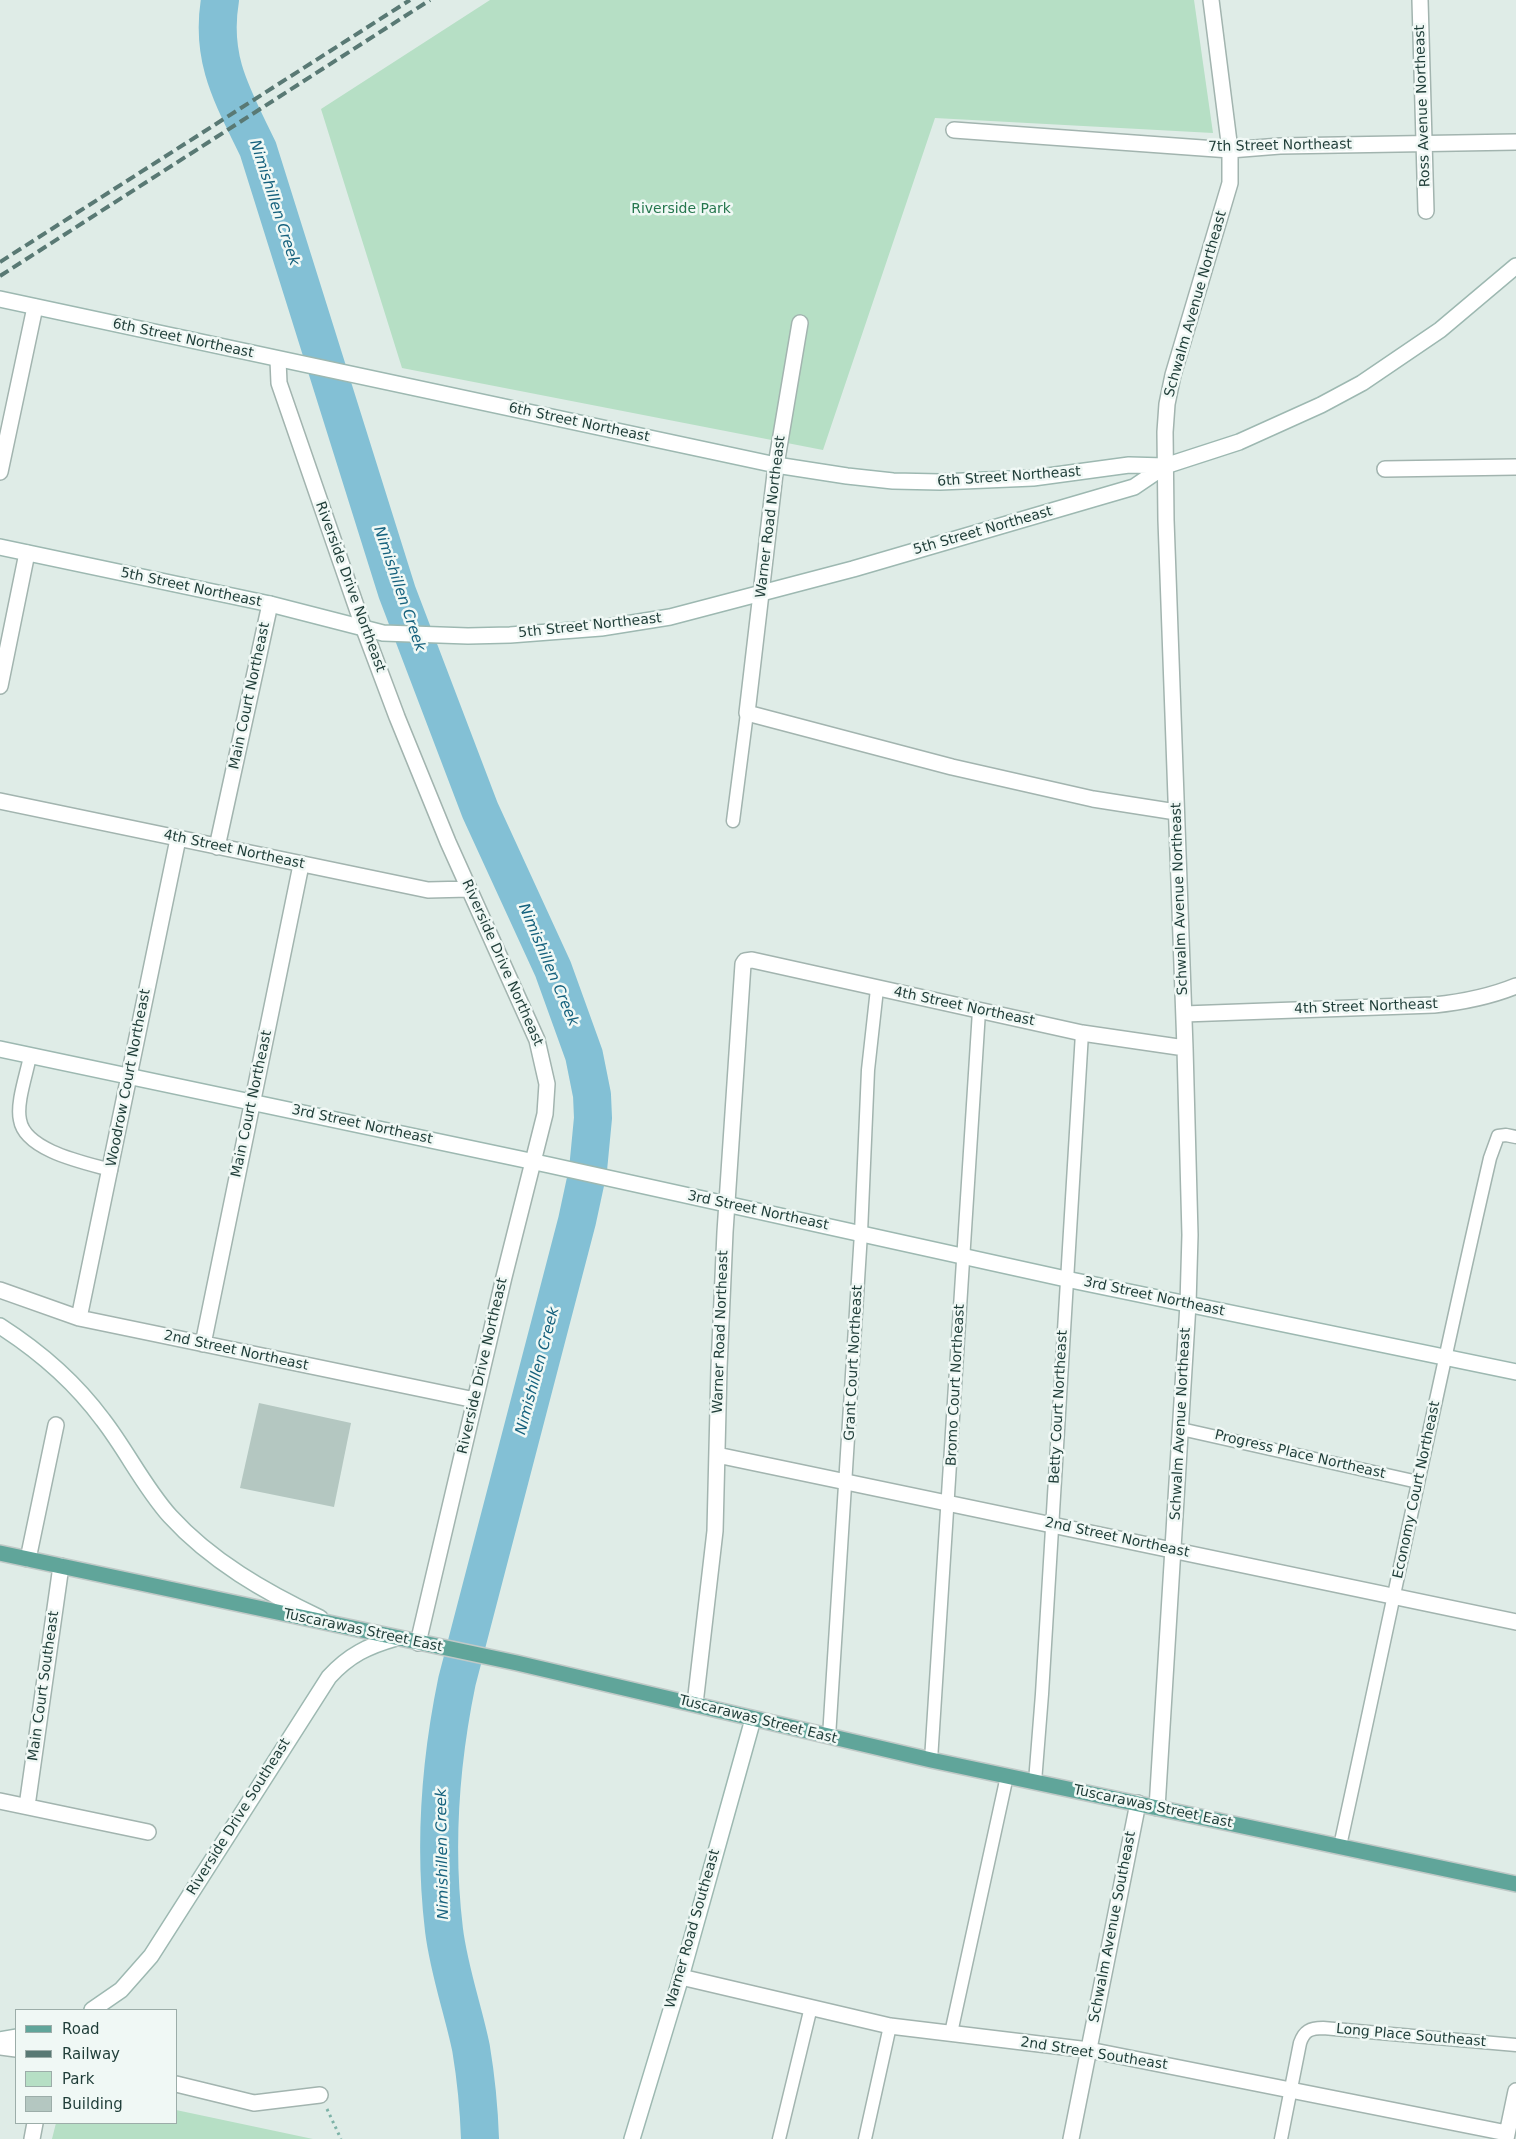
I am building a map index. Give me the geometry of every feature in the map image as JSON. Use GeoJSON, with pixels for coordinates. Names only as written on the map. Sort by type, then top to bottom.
{"type":"FeatureCollection","features":[{"type":"Feature","properties":{"kind":"main road","name":"Tuscarawas Street East"},"geometry":{"type":"LineString","coordinates":[[0,1553],[517,1663],[932,1760],[1516,1884]]}},
{"type":"Feature","properties":{"kind":"street","name":"Schwalm Avenue Northeast"},"geometry":{"type":"LineString","coordinates":[[1157,1808],[1181,1429],[1190,1235],[1164,432],[1173,375],[1227,199],[1230,183],[1230,150],[1211,0]]}},
{"type":"Feature","properties":{"kind":"street","name":"Ross Avenue Northeast"},"geometry":{"type":"LineString","coordinates":[[1420,0],[1426,211]]}},
{"type":"Feature","properties":{"kind":"street","name":"7th Street Northeast"},"geometry":{"type":"LineString","coordinates":[[954,130],[1230,150],[1280,146],[1516,142]]}},
{"type":"Feature","properties":{"kind":"street"},"geometry":{"type":"LineString","coordinates":[[1165,466],[1239,442],[1321,405],[1362,383],[1440,330],[1516,266]]}},
{"type":"Feature","properties":{"kind":"street","name":"6th Street Northeast"},"geometry":{"type":"LineString","coordinates":[[0,299],[776,465],[847,476],[940,482],[1033,478],[1129,465],[1165,466]]}},
{"type":"Feature","properties":{"kind":"street"},"geometry":{"type":"LineString","coordinates":[[0,472],[35,307]]}},
{"type":"Feature","properties":{"kind":"street","name":"Warner Road Northeast"},"geometry":{"type":"LineString","coordinates":[[747,713],[776,465],[800,323]]}},
{"type":"Feature","properties":{"kind":"street","name":"Riverside Drive Northeast"},"geometry":{"type":"LineString","coordinates":[[284,361],[279,383],[364,629],[400,726],[448,842],[519,997],[542,1054],[547,1084],[547,1099],[533,1162],[418,1643]]}},
{"type":"Feature","properties":{"kind":"street","name":"5th Street Northeast"},"geometry":{"type":"LineString","coordinates":[[0,547],[270,604],[383,633],[468,636],[528,634],[632,624],[670,617],[853,569],[1134,487],[1165,466]]}},
{"type":"Feature","properties":{"kind":"street"},"geometry":{"type":"LineString","coordinates":[[1385,469],[1516,467]]}},
{"type":"Feature","properties":{"kind":"street"},"geometry":{"type":"LineString","coordinates":[[0,686],[27,553]]}},
{"type":"Feature","properties":{"kind":"street","name":"Main Court Northeast"},"geometry":{"type":"LineString","coordinates":[[218,847],[270,604]]}},
{"type":"Feature","properties":{"kind":"street"},"geometry":{"type":"LineString","coordinates":[[747,713],[952,767],[1093,799],[1176,812]]}},
{"type":"Feature","properties":{"kind":"street","name":"4th Street Northeast"},"geometry":{"type":"LineString","coordinates":[[0,801],[428,890],[469,889]]}},
{"type":"Feature","properties":{"kind":"street","name":"Woodrow Court Northeast"},"geometry":{"type":"LineString","coordinates":[[79,1318],[178,839]]}},
{"type":"Feature","properties":{"kind":"street","name":"Main Court Northeast"},"geometry":{"type":"LineString","coordinates":[[203,1344],[301,864]]}},
{"type":"Feature","properties":{"kind":"street","name":"Warner Road Northeast"},"geometry":{"type":"LineString","coordinates":[[695,1704],[715,1531],[720,1349],[727,1204],[742,964],[745,960]]}},
{"type":"Feature","properties":{"kind":"street","name":"4th Street Northeast"},"geometry":{"type":"LineString","coordinates":[[745,960],[1082,1033],[1185,1048]]}},
{"type":"Feature","properties":{"kind":"street","name":"4th Street Northeast"},"geometry":{"type":"LineString","coordinates":[[1184,1014],[1434,1005],[1465,1002],[1494,995],[1516,986]]}},
{"type":"Feature","properties":{"kind":"street","name":"3rd Street Northeast"},"geometry":{"type":"LineString","coordinates":[[0,1049],[634,1183],[1066,1279],[1516,1372]]}},
{"type":"Feature","properties":{"kind":"street","name":"2nd Street Northeast"},"geometry":{"type":"LineString","coordinates":[[0,1290],[79,1318],[476,1400]]}},
{"type":"Feature","properties":{"kind":"street"},"geometry":{"type":"LineString","coordinates":[[0,1326],[66,1377],[85,1396],[160,1504],[193,1538],[242,1576],[295,1606],[337,1626]]}},
{"type":"Feature","properties":{"kind":"street"},"geometry":{"type":"LineString","coordinates":[[28,1559],[56,1425]]}},
{"type":"Feature","properties":{"kind":"street","name":"2nd Street Northeast"},"geometry":{"type":"LineString","coordinates":[[717,1455],[1516,1622]]}},
{"type":"Feature","properties":{"kind":"street","name":"Main Court Southeast"},"geometry":{"type":"LineString","coordinates":[[26,1806],[61,1566]]}},
{"type":"Feature","properties":{"kind":"street","name":"Riverside Drive Southeast"},"geometry":{"type":"LineString","coordinates":[[93,2009],[121,1990],[151,1956],[329,1677],[345,1660],[357,1652],[371,1645],[396,1638]]}},
{"type":"Feature","properties":{"kind":"street","name":"Warner Road Southeast"},"geometry":{"type":"LineString","coordinates":[[632,2139],[681,1976],[753,1719]]}},
{"type":"Feature","properties":{"kind":"street"},"geometry":{"type":"LineString","coordinates":[[0,1803],[26,1806],[148,1832]]}},
{"type":"Feature","properties":{"kind":"street","name":"Schwalm Avenue Southeast"},"geometry":{"type":"LineString","coordinates":[[1070,2139],[1138,1804]]}},
{"type":"Feature","properties":{"kind":"street","name":"2nd Street Southeast"},"geometry":{"type":"LineString","coordinates":[[681,1976],[890,2026],[1089,2050],[1292,2089],[1507,2136]]}},
{"type":"Feature","properties":{"kind":"street"},"geometry":{"type":"LineString","coordinates":[[0,2040],[15,2037]]}},
{"type":"Feature","properties":{"kind":"street"},"geometry":{"type":"LineString","coordinates":[[0,2047],[15,2049]]}},
{"type":"Feature","properties":{"kind":"street"},"geometry":{"type":"LineString","coordinates":[[178,2084],[254,2103],[320,2095]]}},
{"type":"Feature","properties":{"kind":"street"},"geometry":{"type":"LineString","coordinates":[[1507,2136],[1516,2091]]}},
{"type":"Feature","properties":{"kind":"street"},"geometry":{"type":"LineString","coordinates":[[32,2139],[35,2124]]}},
{"type":"Feature","properties":{"kind":"lane"},"geometry":{"type":"LineString","coordinates":[[733,821],[747,713]]}},
{"type":"Feature","properties":{"kind":"lane","name":"Grant Court Northeast"},"geometry":{"type":"LineString","coordinates":[[830,1737],[861,1234],[868,1070],[878,989]]}},
{"type":"Feature","properties":{"kind":"lane","name":"Bromo Court Northeast"},"geometry":{"type":"LineString","coordinates":[[932,1760],[980,1011]]}},
{"type":"Feature","properties":{"kind":"lane","name":"Betty Court Northeast"},"geometry":{"type":"LineString","coordinates":[[1035,1782],[1060,1416],[1066,1279],[1082,1033]]}},
{"type":"Feature","properties":{"kind":"lane"},"geometry":{"type":"LineString","coordinates":[[30,1056],[20,1109],[20,1120],[23,1130],[37,1144],[71,1159],[111,1170]]}},
{"type":"Feature","properties":{"kind":"lane","name":"Economy Court Northeast"},"geometry":{"type":"LineString","coordinates":[[1340,1846],[1395,1596],[1444,1357],[1490,1158],[1498,1136],[1516,1137]]}},
{"type":"Feature","properties":{"kind":"lane","name":"Progress Place Northeast"},"geometry":{"type":"LineString","coordinates":[[1181,1429],[1418,1482]]}},
{"type":"Feature","properties":{"kind":"lane"},"geometry":{"type":"LineString","coordinates":[[951,2033],[1006,1776]]}},
{"type":"Feature","properties":{"kind":"lane"},"geometry":{"type":"LineString","coordinates":[[779,2139],[811,2007]]}},
{"type":"Feature","properties":{"kind":"lane"},"geometry":{"type":"LineString","coordinates":[[866,2139],[890,2026]]}},
{"type":"Feature","properties":{"kind":"lane","name":"Long Place Southeast"},"geometry":{"type":"LineString","coordinates":[[1292,2089],[1300,2043],[1309,2030],[1323,2028],[1516,2045]]}},
{"type":"Feature","properties":{"kind":"lane"},"geometry":{"type":"LineString","coordinates":[[1281,2139],[1292,2089]]}},
{"type":"Feature","properties":{"kind":"path"},"geometry":{"type":"LineString","coordinates":[[320,2095],[341,2139]]}},
{"type":"Feature","properties":{"kind":"green space","name":"Riverside Park"},"geometry":{"type":"Polygon","coordinates":[[[490,0],[1194,0],[1213,133],[935,118],[823,450],[402,368],[321,109],[490,0]]]}},
{"type":"Feature","properties":{"kind":"green space"},"geometry":{"type":"Polygon","coordinates":[[[178,2110],[313,2139],[52,2139],[56,2124],[178,2124],[178,2110]]]}},
{"type":"Feature","properties":{"kind":"building"},"geometry":{"type":"Polygon","coordinates":[[[259,1403],[351,1423],[334,1507],[240,1488],[259,1403]]]}},
{"type":"Feature","properties":{"kind":"waterway","name":"Nimishillen Creek"},"geometry":{"type":"LineString","coordinates":[[220,0],[218,41],[226,77],[232,95],[258,149],[397,592],[480,810],[553,969],[584,1055],[592,1095],[593,1118],[588,1170],[577,1221],[457,1681],[446,1743],[439,1836],[441,1899],[449,1960],[471,2048],[480,2139]]}},
{"type":"Feature","properties":{"kind":"railway"},"geometry":{"type":"LineString","coordinates":[[0,262],[410,0]]}},
{"type":"Feature","properties":{"kind":"railway"},"geometry":{"type":"LineString","coordinates":[[0,276],[430,0]]}}]}
